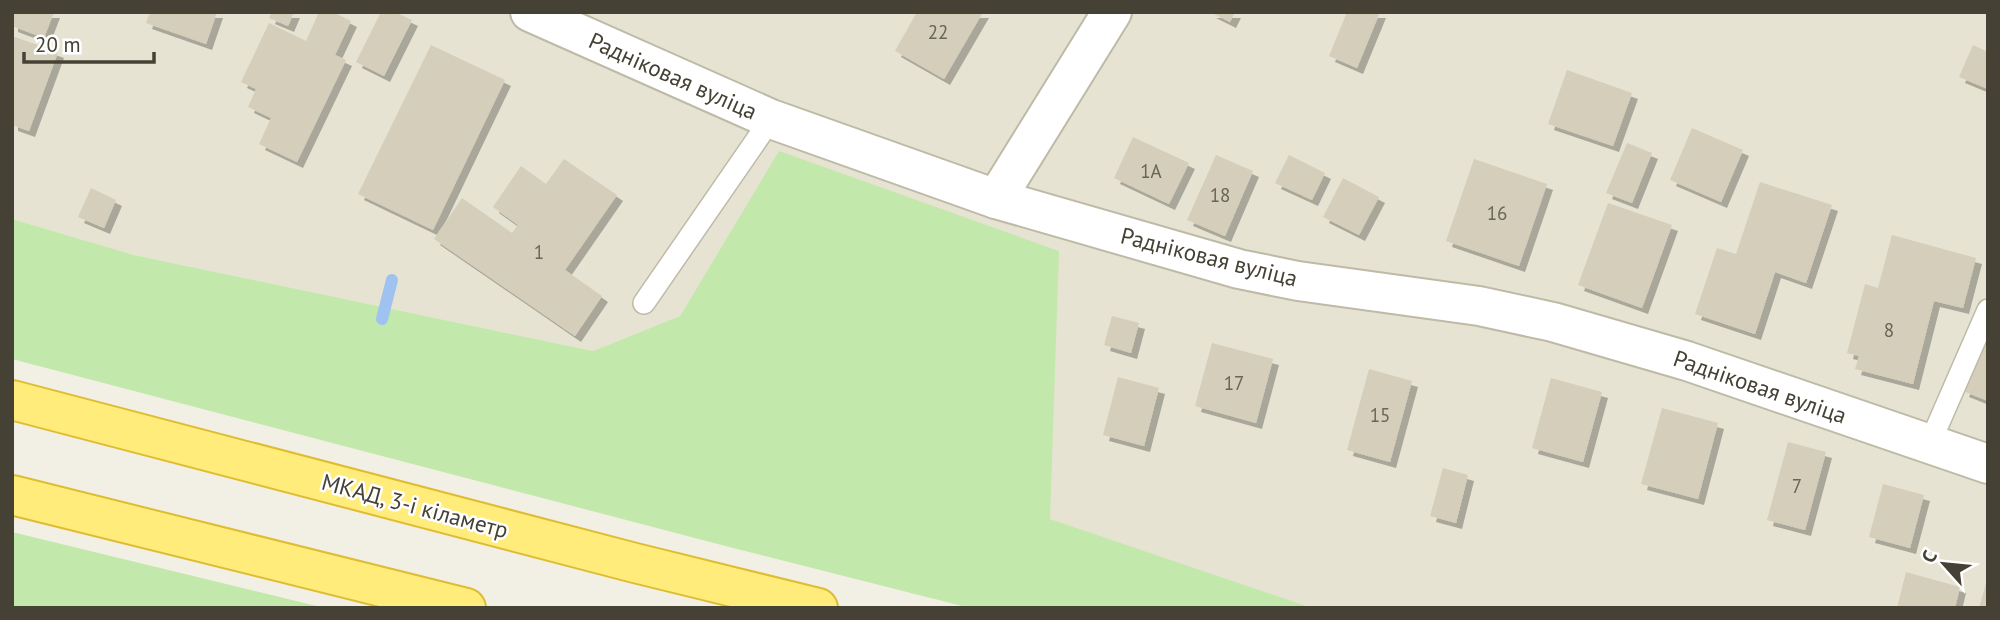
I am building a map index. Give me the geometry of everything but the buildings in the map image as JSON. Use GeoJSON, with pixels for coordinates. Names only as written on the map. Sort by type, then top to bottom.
{"type":"FeatureCollection","features":[{"type":"Feature","properties":{"kind":"highway","name":"МКАД, 3-і кіламетр"},"geometry":{"type":"LineString","coordinates":[[12,400],[621,560],[818,608]]}},
{"type":"Feature","properties":{"kind":"highway"},"geometry":{"type":"LineString","coordinates":[[12,495],[466,608]]}},
{"type":"Feature","properties":{"kind":"street","name":"Радніковая вуліца"},"geometry":{"type":"LineString","coordinates":[[530,12],[771,119],[996,199],[1239,269],[1298,281],[1479,306],[1553,322],[1687,361],[1988,464]]}},
{"type":"Feature","properties":{"kind":"street"},"geometry":{"type":"LineString","coordinates":[[996,199],[1112,12]]}},
{"type":"Feature","properties":{"kind":"lane"},"geometry":{"type":"LineString","coordinates":[[644,303],[771,119]]}},
{"type":"Feature","properties":{"kind":"lane"},"geometry":{"type":"LineString","coordinates":[[1929,445],[1988,310]]}},
{"type":"Feature","properties":{"kind":"shaded area"},"geometry":{"type":"Polygon","coordinates":[[[12,12],[1988,12],[1988,608],[1109,608],[779,152],[680,316],[593,351],[134,255],[12,219],[12,12]]]}},
{"type":"Feature","properties":{"kind":"green space"},"geometry":{"type":"Polygon","coordinates":[[[779,151],[1059,251],[1050,519],[1312,608],[970,608],[12,359],[12,219],[134,255],[593,351],[680,316],[779,151]]]}},
{"type":"Feature","properties":{"kind":"green space"},"geometry":{"type":"Polygon","coordinates":[[[12,532],[325,608],[12,608],[12,532]]]}},
{"type":"Feature","properties":{"kind":"waterway"},"geometry":{"type":"LineString","coordinates":[[382,319],[392,280]]}}]}
